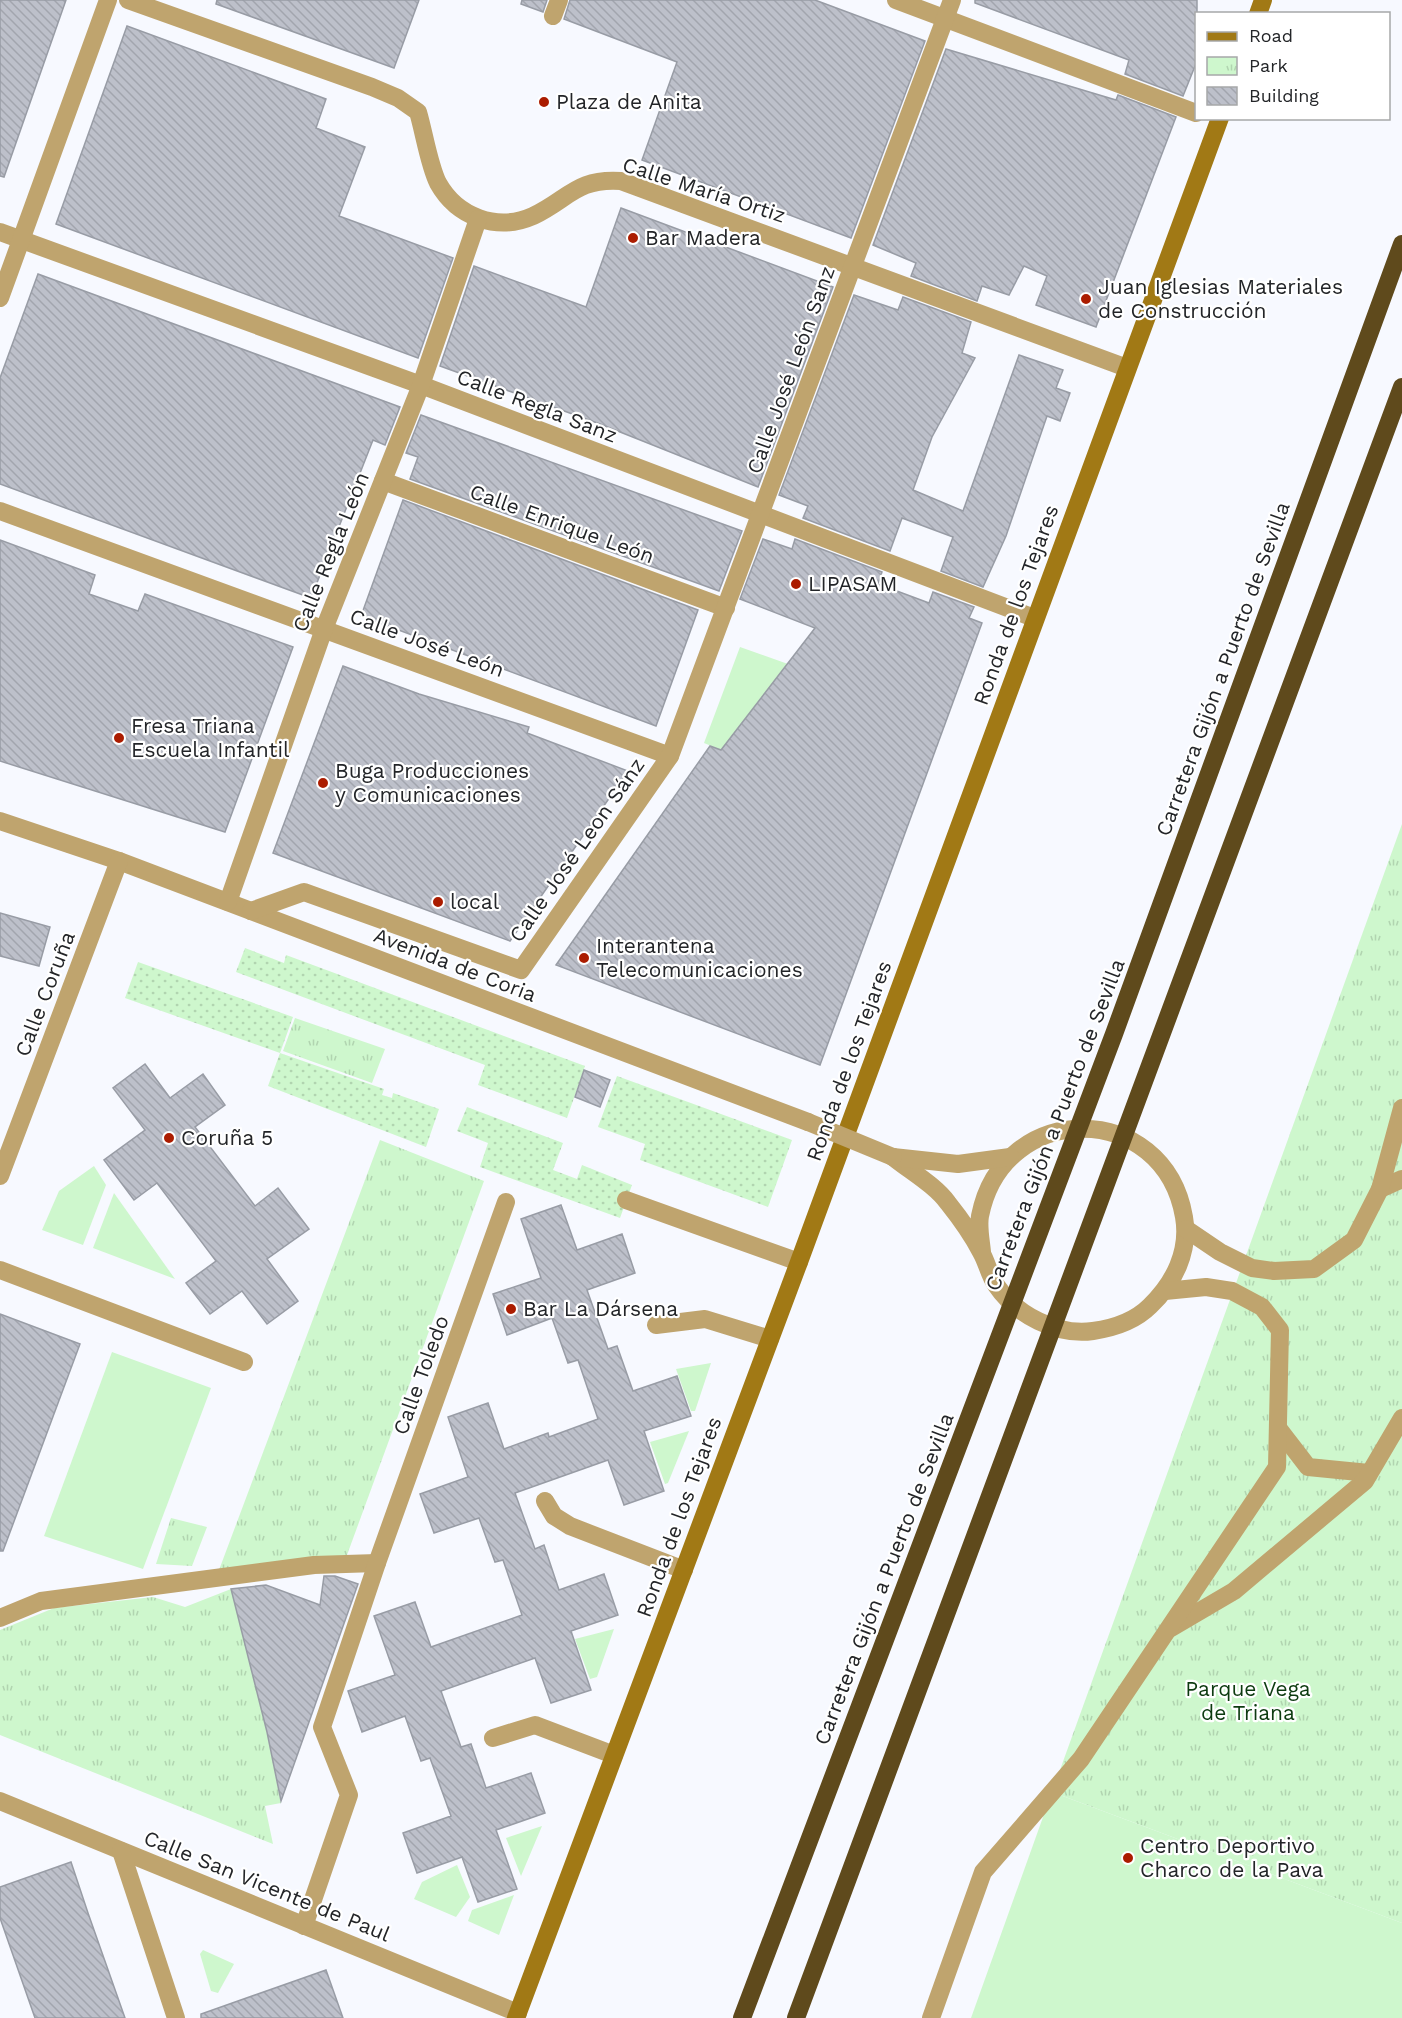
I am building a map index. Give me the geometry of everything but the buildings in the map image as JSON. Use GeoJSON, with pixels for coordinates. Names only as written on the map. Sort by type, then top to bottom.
{"type":"FeatureCollection","features":[{"type":"Feature","properties":{"kind":"highway","name":"Carretera Gijón a Puerto de Sevilla"},"geometry":{"type":"LineString","coordinates":[[742,2018],[1078,1128],[1402,244]]}},
{"type":"Feature","properties":{"kind":"highway"},"geometry":{"type":"LineString","coordinates":[[796,2018],[1402,387]]}},
{"type":"Feature","properties":{"kind":"street"},"geometry":{"type":"LineString","coordinates":[[0,298],[108,0]]}},
{"type":"Feature","properties":{"kind":"street"},"geometry":{"type":"LineString","coordinates":[[128,0],[372,87],[409,105],[418,112],[438,183],[463,211],[478,219]]}},
{"type":"Feature","properties":{"kind":"street"},"geometry":{"type":"LineString","coordinates":[[896,0],[1195,112]]}},
{"type":"Feature","properties":{"kind":"street","name":"Calle José León Sanz"},"geometry":{"type":"LineString","coordinates":[[670,756],[952,0]]}},
{"type":"Feature","properties":{"kind":"street","name":"Ronda de los Tejares"},"geometry":{"type":"LineString","coordinates":[[517,2015],[799,1262],[1217,120]]}},
{"type":"Feature","properties":{"kind":"street","name":"Calle María Ortiz"},"geometry":{"type":"LineString","coordinates":[[478,219],[499,223],[532,216],[588,183],[621,182],[854,265],[1127,368]]}},
{"type":"Feature","properties":{"kind":"street","name":"Calle Regla León"},"geometry":{"type":"LineString","coordinates":[[228,902],[324,629],[421,385],[478,219]]}},
{"type":"Feature","properties":{"kind":"street","name":"Calle Regla Sanz"},"geometry":{"type":"LineString","coordinates":[[0,232],[421,385],[760,516],[1034,618]]}},
{"type":"Feature","properties":{"kind":"street","name":"Calle Enrique León"},"geometry":{"type":"LineString","coordinates":[[383,482],[726,608]]}},
{"type":"Feature","properties":{"kind":"street","name":"Calle José León"},"geometry":{"type":"LineString","coordinates":[[0,511],[670,756]]}},
{"type":"Feature","properties":{"kind":"street","name":"Calle José Leon Sánz"},"geometry":{"type":"LineString","coordinates":[[251,911],[304,892],[521,970],[670,756]]}},
{"type":"Feature","properties":{"kind":"street","name":"Avenida de Coria"},"geometry":{"type":"LineString","coordinates":[[0,821],[119,861],[893,1156]]}},
{"type":"Feature","properties":{"kind":"street","name":"Calle Coruña"},"geometry":{"type":"LineString","coordinates":[[0,1176],[119,861]]}},
{"type":"Feature","properties":{"kind":"street"},"geometry":{"type":"LineString","coordinates":[[1186,1229],[1220,1252],[1252,1268],[1274,1271],[1314,1269],[1354,1240],[1380,1189],[1402,1108]]}},
{"type":"Feature","properties":{"kind":"street"},"geometry":{"type":"LineString","coordinates":[[893,1156],[946,1200],[982,1252],[995,1284],[1018,1310],[1053,1327],[1079,1333],[1112,1328],[1142,1314],[1165,1291],[1181,1262],[1186,1229],[1180,1196],[1164,1167],[1139,1144],[1107,1130],[1078,1128],[1039,1137],[1010,1156],[990,1184],[980,1217],[982,1252]]}},
{"type":"Feature","properties":{"kind":"street"},"geometry":{"type":"LineString","coordinates":[[893,1156],[958,1164],[1010,1156]]}},
{"type":"Feature","properties":{"kind":"street"},"geometry":{"type":"LineString","coordinates":[[1380,1189],[1402,1179]]}},
{"type":"Feature","properties":{"kind":"street"},"geometry":{"type":"LineString","coordinates":[[626,1200],[799,1262]]}},
{"type":"Feature","properties":{"kind":"street","name":"Calle Toledo"},"geometry":{"type":"LineString","coordinates":[[304,1926],[349,1795],[322,1727],[377,1563],[507,1202]]}},
{"type":"Feature","properties":{"kind":"street"},"geometry":{"type":"LineString","coordinates":[[0,1270],[244,1362]]}},
{"type":"Feature","properties":{"kind":"street"},"geometry":{"type":"LineString","coordinates":[[931,2018],[983,1872],[1081,1759],[1277,1467],[1280,1330],[1262,1306],[1232,1291],[1206,1287],[1165,1291]]}},
{"type":"Feature","properties":{"kind":"street"},"geometry":{"type":"LineString","coordinates":[[656,1325],[705,1319],[770,1339]]}},
{"type":"Feature","properties":{"kind":"street"},"geometry":{"type":"LineString","coordinates":[[1167,1630],[1234,1591],[1365,1480],[1402,1418]]}},
{"type":"Feature","properties":{"kind":"street"},"geometry":{"type":"LineString","coordinates":[[1278,1428],[1308,1467],[1369,1473]]}},
{"type":"Feature","properties":{"kind":"street"},"geometry":{"type":"LineString","coordinates":[[545,1501],[554,1516],[570,1526],[684,1570]]}},
{"type":"Feature","properties":{"kind":"street"},"geometry":{"type":"LineString","coordinates":[[0,1618],[41,1600],[314,1565],[377,1563]]}},
{"type":"Feature","properties":{"kind":"street"},"geometry":{"type":"LineString","coordinates":[[493,1738],[535,1725],[614,1755]]}},
{"type":"Feature","properties":{"kind":"street","name":"Calle San Vicente de Paul"},"geometry":{"type":"LineString","coordinates":[[0,1801],[517,2015]]}},
{"type":"Feature","properties":{"kind":"street"},"geometry":{"type":"LineString","coordinates":[[121,1851],[176,2018]]}},
{"type":"Feature","properties":{"kind":"green space"},"geometry":{"type":"Polygon","coordinates":[[[740,647],[788,664],[721,750],[704,743],[740,647]]]}},
{"type":"Feature","properties":{"kind":"green space","name":"Parque Vega de Triana"},"geometry":{"type":"Polygon","coordinates":[[[1402,824],[1402,1923],[1052,1792],[1402,824]]]}},
{"type":"Feature","properties":{"kind":"green space"},"geometry":{"type":"Polygon","coordinates":[[[245,948],[284,963],[286,955],[585,1066],[567,1118],[478,1085],[485,1065],[236,972],[245,948]]]}},
{"type":"Feature","properties":{"kind":"green space"},"geometry":{"type":"Polygon","coordinates":[[[138,962],[293,1017],[280,1053],[125,998],[138,962]]]}},
{"type":"Feature","properties":{"kind":"green space"},"geometry":{"type":"Polygon","coordinates":[[[295,1018],[385,1049],[372,1083],[283,1051],[295,1018]]]}},
{"type":"Feature","properties":{"kind":"green space"},"geometry":{"type":"Polygon","coordinates":[[[280,1053],[384,1089],[382,1095],[392,1098],[393,1093],[439,1109],[426,1147],[268,1086],[280,1053]]]}},
{"type":"Feature","properties":{"kind":"green space"},"geometry":{"type":"Polygon","coordinates":[[[617,1076],[792,1140],[768,1207],[640,1160],[645,1144],[598,1127],[617,1076]]]}},
{"type":"Feature","properties":{"kind":"green space"},"geometry":{"type":"Polygon","coordinates":[[[467,1107],[563,1143],[553,1170],[577,1179],[582,1165],[632,1185],[620,1218],[480,1167],[488,1143],[457,1131],[467,1107]]]}},
{"type":"Feature","properties":{"kind":"green space"},"geometry":{"type":"Polygon","coordinates":[[[380,1140],[484,1181],[347,1555],[219,1570],[380,1140]]]}},
{"type":"Feature","properties":{"kind":"green space"},"geometry":{"type":"Polygon","coordinates":[[[94,1166],[106,1185],[83,1245],[42,1230],[59,1191],[94,1166]]]}},
{"type":"Feature","properties":{"kind":"green space"},"geometry":{"type":"Polygon","coordinates":[[[114,1193],[175,1279],[93,1248],[114,1193]]]}},
{"type":"Feature","properties":{"kind":"green space"},"geometry":{"type":"Polygon","coordinates":[[[112,1352],[211,1388],[143,1569],[44,1536],[112,1352]]]}},
{"type":"Feature","properties":{"kind":"green space"},"geometry":{"type":"Polygon","coordinates":[[[711,1363],[695,1411],[691,1411],[676,1369],[711,1363]]]}},
{"type":"Feature","properties":{"kind":"green space"},"geometry":{"type":"Polygon","coordinates":[[[689,1431],[668,1483],[665,1484],[650,1442],[689,1431]]]}},
{"type":"Feature","properties":{"kind":"green space"},"geometry":{"type":"Polygon","coordinates":[[[171,1518],[207,1527],[192,1566],[156,1564],[171,1518]]]}},
{"type":"Feature","properties":{"kind":"green space"},"geometry":{"type":"Polygon","coordinates":[[[231,1589],[267,1732],[281,1803],[265,1806],[273,1844],[0,1735],[0,1630],[54,1608],[153,1597],[185,1607],[231,1589]]]}},
{"type":"Feature","properties":{"kind":"green space"},"geometry":{"type":"Polygon","coordinates":[[[614,1629],[597,1677],[590,1679],[575,1639],[614,1629]]]}},
{"type":"Feature","properties":{"kind":"green space","name":"Centro Deportivo Charco de la Pava"},"geometry":{"type":"Polygon","coordinates":[[[1052,1792],[1402,1923],[1402,2018],[971,2018],[1052,1792]]]}},
{"type":"Feature","properties":{"kind":"green space"},"geometry":{"type":"Polygon","coordinates":[[[542,1826],[521,1876],[506,1838],[542,1826]]]}},
{"type":"Feature","properties":{"kind":"green space"},"geometry":{"type":"Polygon","coordinates":[[[457,1865],[470,1897],[456,1917],[414,1899],[422,1882],[457,1865]]]}},
{"type":"Feature","properties":{"kind":"green space"},"geometry":{"type":"Polygon","coordinates":[[[514,1895],[499,1935],[468,1921],[472,1910],[514,1895]]]}},
{"type":"Feature","properties":{"kind":"green space"},"geometry":{"type":"Polygon","coordinates":[[[203,1950],[234,1964],[218,1993],[211,1991],[200,1954],[203,1950]]]}},
{"type":"Feature","properties":{"kind":"place","name":"Plaza de Anita"},"geometry":{"type":"Point","coordinates":[544,102]}},
{"type":"Feature","properties":{"kind":"place","name":"Bar Madera"},"geometry":{"type":"Point","coordinates":[633,238]}},
{"type":"Feature","properties":{"kind":"place","name":"Juan Iglesias Materiales de Construcción"},"geometry":{"type":"Point","coordinates":[1086,299]}},
{"type":"Feature","properties":{"kind":"place","name":"LIPASAM"},"geometry":{"type":"Point","coordinates":[796,584]}},
{"type":"Feature","properties":{"kind":"place","name":"Fresa Triana Escuela Infantil"},"geometry":{"type":"Point","coordinates":[119,738]}},
{"type":"Feature","properties":{"kind":"place","name":"Buga Producciones y Comunicaciones"},"geometry":{"type":"Point","coordinates":[323,783]}},
{"type":"Feature","properties":{"kind":"place","name":"local"},"geometry":{"type":"Point","coordinates":[438,902]}},
{"type":"Feature","properties":{"kind":"place","name":"Interantena Telecomunicaciones"},"geometry":{"type":"Point","coordinates":[584,958]}},
{"type":"Feature","properties":{"kind":"place","name":"Coruña 5"},"geometry":{"type":"Point","coordinates":[169,1138]}},
{"type":"Feature","properties":{"kind":"place","name":"Bar La Dársena"},"geometry":{"type":"Point","coordinates":[511,1309]}},
{"type":"Feature","properties":{"kind":"place","name":"Centro Deportivo Charco de la Pava"},"geometry":{"type":"Point","coordinates":[1128,1858]}}]}
